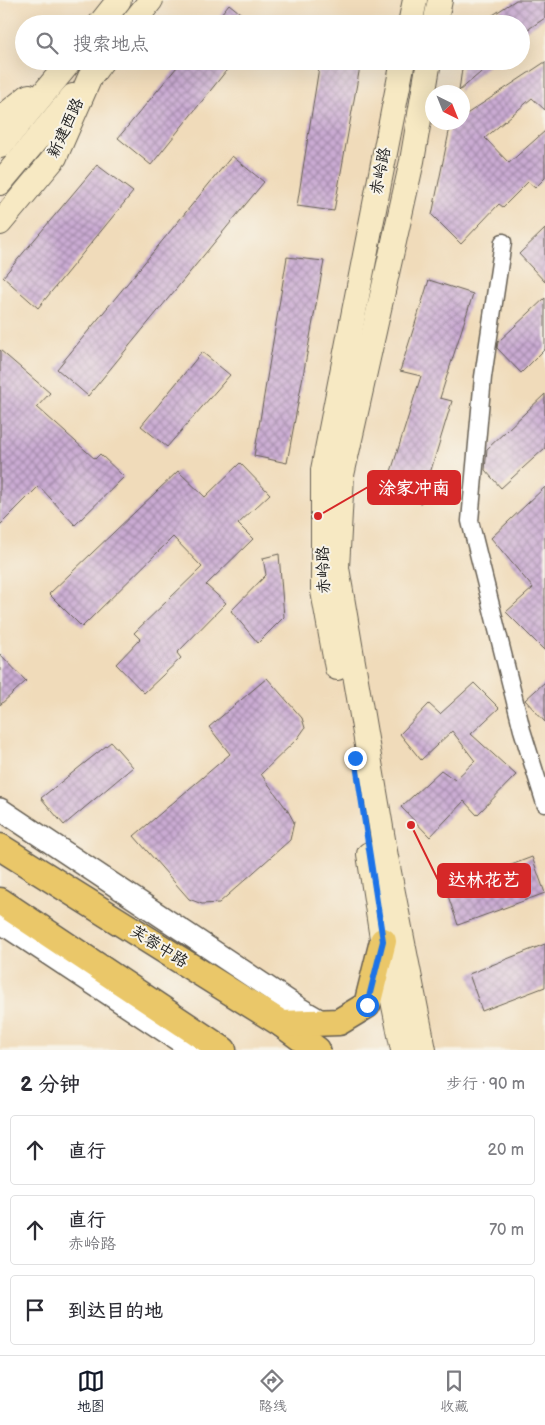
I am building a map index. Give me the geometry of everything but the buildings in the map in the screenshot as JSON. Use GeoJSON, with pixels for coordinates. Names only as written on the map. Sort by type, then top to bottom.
{"type":"FeatureCollection","features":[{"type":"Feature","properties":{"kind":"main road"},"geometry":{"type":"LineString","coordinates":[[107,15],[119,0]]}},
{"type":"Feature","properties":{"kind":"main road"},"geometry":{"type":"LineString","coordinates":[[139,15],[151,0]]}},
{"type":"Feature","properties":{"kind":"main road"},"geometry":{"type":"LineString","coordinates":[[412,15],[415,0]]}},
{"type":"Feature","properties":{"kind":"main road"},"geometry":{"type":"LineString","coordinates":[[438,15],[440,0]]}},
{"type":"Feature","properties":{"kind":"main road","name":"新建西路"},"geometry":{"type":"LineString","coordinates":[[0,119],[60,70]]}},
{"type":"Feature","properties":{"kind":"main road","name":"新建西路"},"geometry":{"type":"LineString","coordinates":[[0,146],[63,70]]}},
{"type":"Feature","properties":{"kind":"main road","name":"新建西路"},"geometry":{"type":"LineString","coordinates":[[0,183],[95,70]]}},
{"type":"Feature","properties":{"kind":"main road","name":"新建西路"},"geometry":{"type":"LineString","coordinates":[[0,223],[55,157],[96,70]]}},
{"type":"Feature","properties":{"kind":"main road","name":"赤岭路"},"geometry":{"type":"LineString","coordinates":[[401,70],[323,470],[323,592],[355,758],[383,941],[403,1050]]}},
{"type":"Feature","properties":{"kind":"main road","name":"赤岭路"},"geometry":{"type":"LineString","coordinates":[[424,1050],[386,857],[337,568],[342,475],[412,161],[427,70]]}},
{"type":"Feature","properties":{"kind":"main road","name":"芙蓉中路"},"geometry":{"type":"LineString","coordinates":[[0,847],[282,1024],[317,1050]]}},
{"type":"Feature","properties":{"kind":"main road"},"geometry":{"type":"LineString","coordinates":[[0,900],[223,1050]]}},
{"type":"Feature","properties":{"kind":"main road"},"geometry":{"type":"LineString","coordinates":[[282,1024],[339,1022],[367,1005],[383,941]]}},
{"type":"Feature","properties":{"kind":"main road","name":"赤岭路"},"geometry":{"type":"LineString","coordinates":[[414,1000],[439,1050]]}},
{"type":"Feature","properties":{"kind":"street"},"geometry":{"type":"LineString","coordinates":[[503,242],[483,376],[470,521],[522,730],[545,804]]}},
{"type":"Feature","properties":{"kind":"street"},"geometry":{"type":"LineString","coordinates":[[0,809],[299,1008],[323,1022]]}},
{"type":"Feature","properties":{"kind":"street"},"geometry":{"type":"LineString","coordinates":[[0,922],[194,1050]]}},
{"type":"Feature","properties":{"kind":"place","name":"涂家冲南"},"geometry":{"type":"Point","coordinates":[318,516]}},
{"type":"Feature","properties":{"kind":"place","name":"达林花艺"},"geometry":{"type":"Point","coordinates":[411,825]}},
{"type":"Feature","properties":{"kind":"route"},"geometry":{"type":"LineString","coordinates":[[355,758],[383,941],[367,1005]]}}]}
